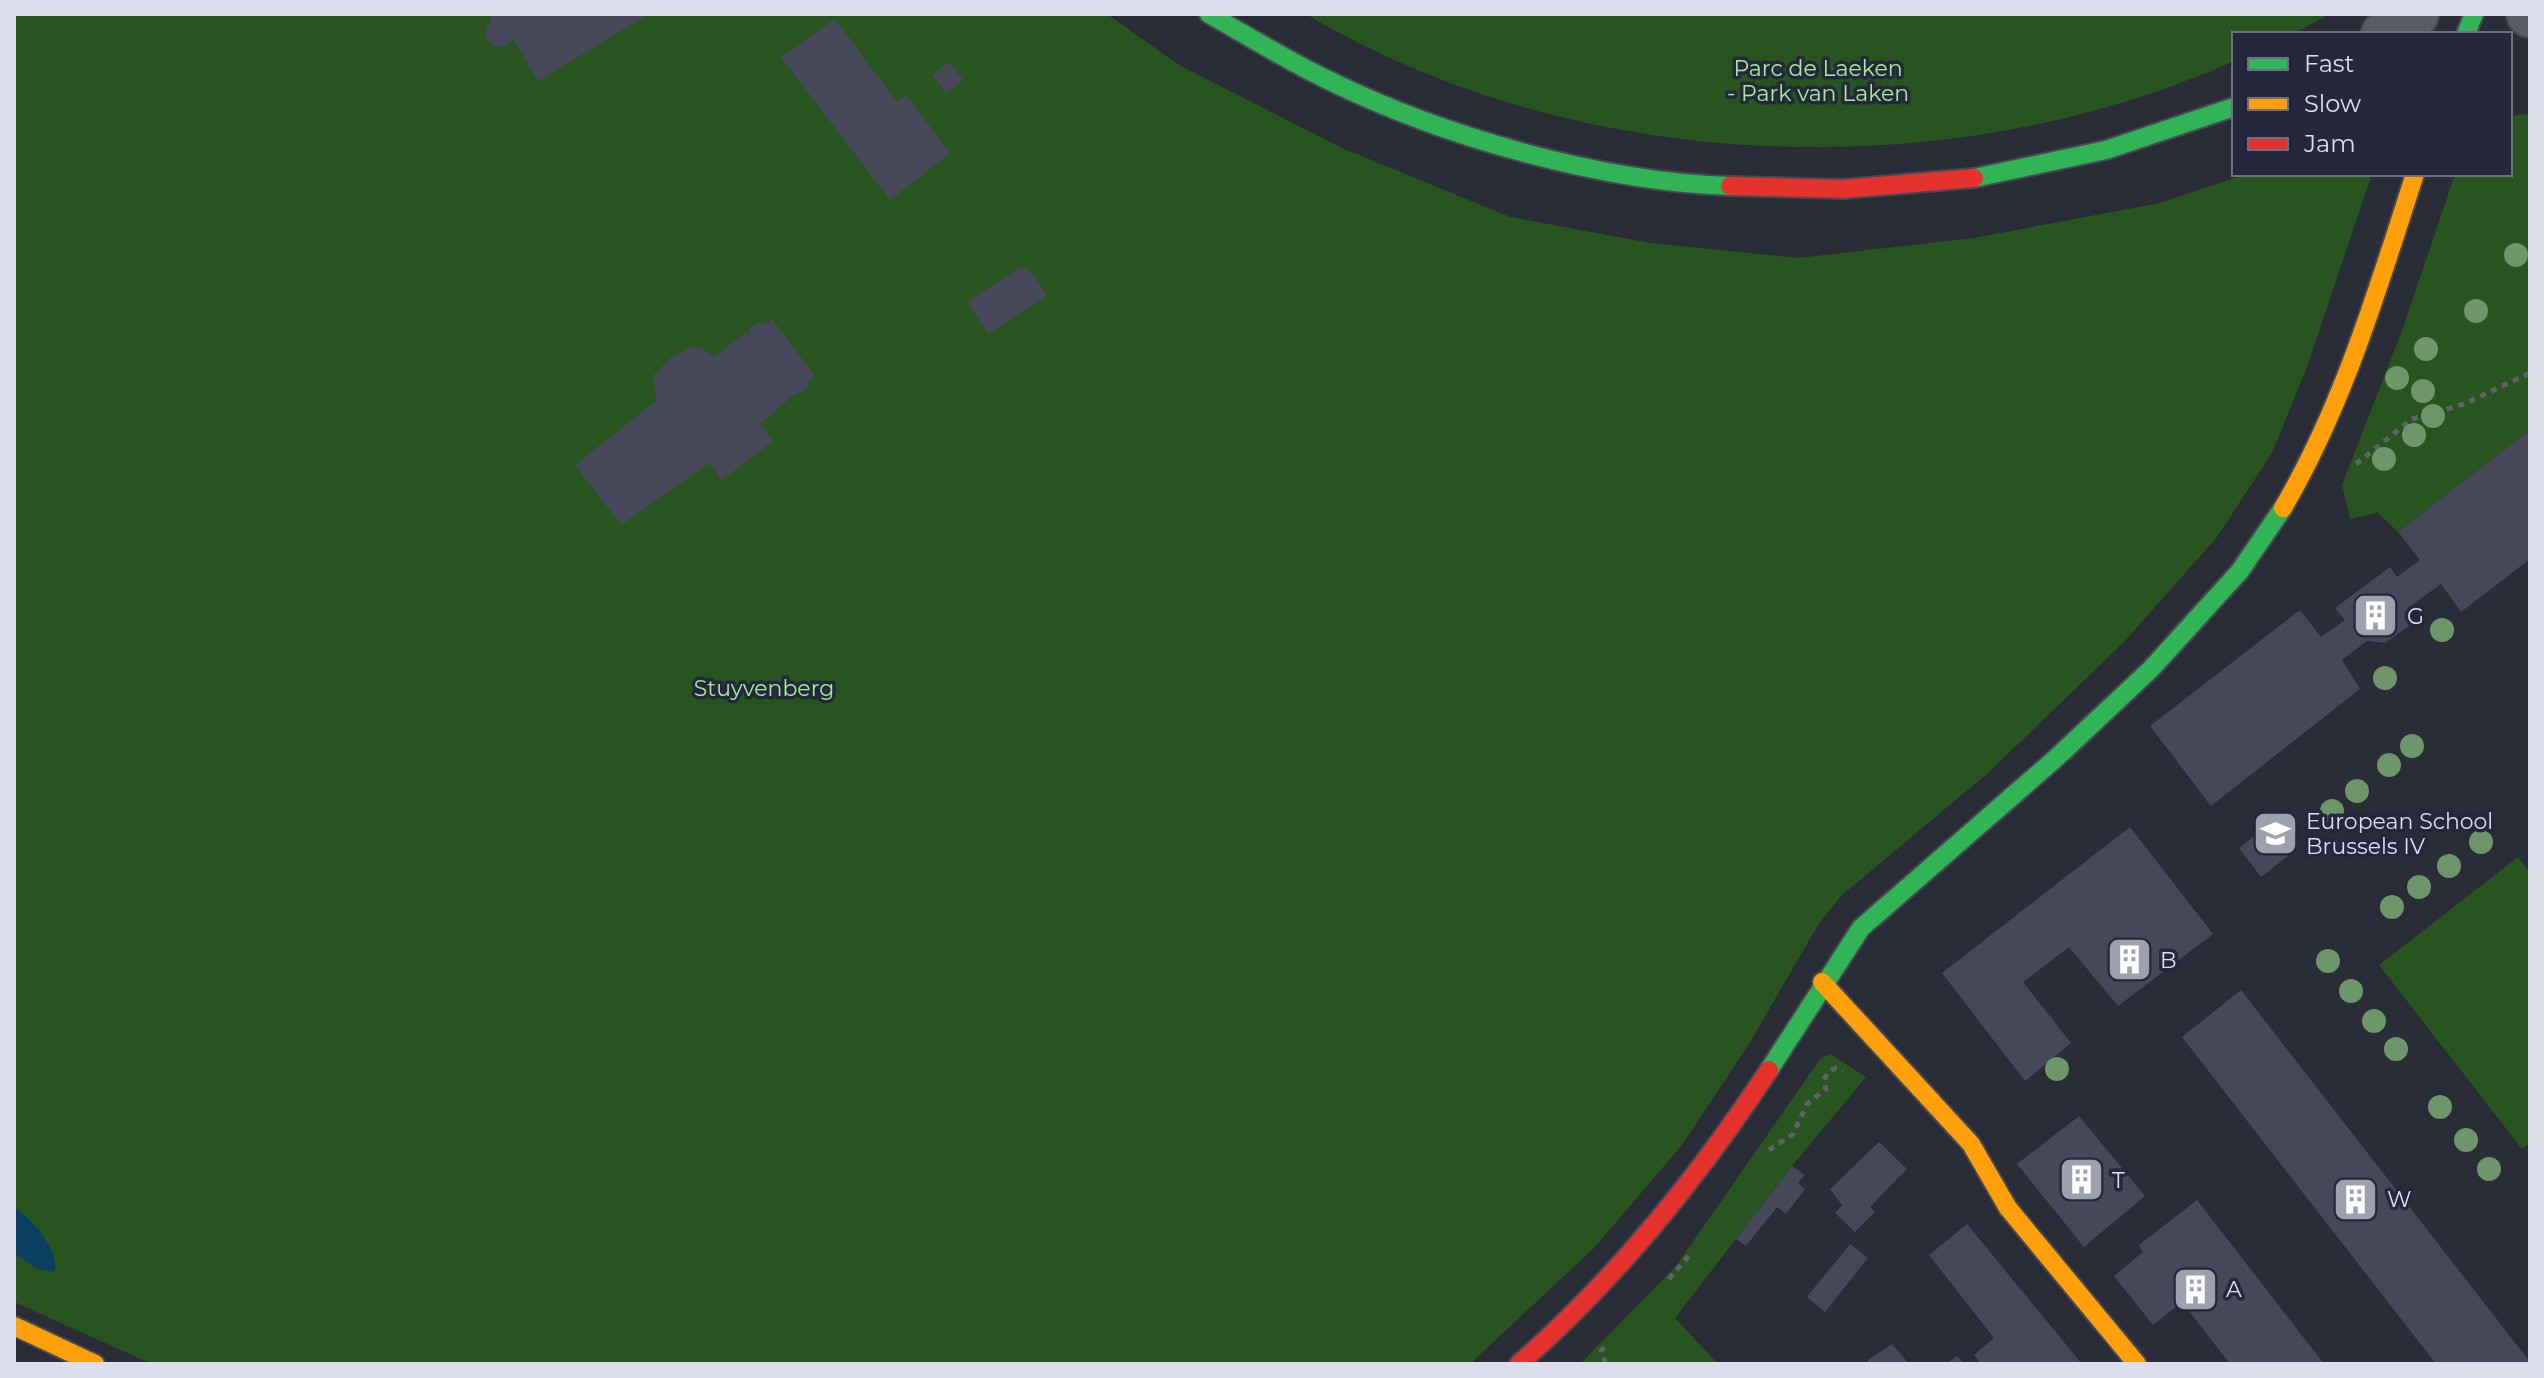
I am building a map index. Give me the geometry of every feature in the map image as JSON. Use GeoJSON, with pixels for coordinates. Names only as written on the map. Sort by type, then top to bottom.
{"type":"FeatureCollection","features":[{"type":"Feature","properties":{"kind":"street"},"geometry":{"type":"LineString","coordinates":[[1209,14],[1334,85],[1425,122],[1506,149],[1591,168],[1700,186],[1782,192],[1869,189],[1985,175],[2081,157],[2186,126],[2232,108]]}},
{"type":"Feature","properties":{"kind":"street"},"geometry":{"type":"LineString","coordinates":[[2387,32],[2416,14]]}},
{"type":"Feature","properties":{"kind":"street"},"geometry":{"type":"LineString","coordinates":[[1519,1364],[1597,1291],[1679,1200],[1771,1067],[1847,945],[1874,915],[2086,729],[2167,652],[2241,570],[2303,472],[2325,426],[2368,315],[2414,176]]}},
{"type":"Feature","properties":{"kind":"street"},"geometry":{"type":"LineString","coordinates":[[1822,982],[1971,1144],[2008,1208],[2137,1364]]}},
{"type":"Feature","properties":{"kind":"street"},"geometry":{"type":"LineString","coordinates":[[14,1326],[95,1364]]}},
{"type":"Feature","properties":{"kind":"path"},"geometry":{"type":"LineString","coordinates":[[2348,470],[2412,419],[2464,404],[2530,373]]}},
{"type":"Feature","properties":{"kind":"path"},"geometry":{"type":"LineString","coordinates":[[1807,1104],[1826,1089],[1824,1080],[1828,1072],[1836,1068],[1845,1071]]}},
{"type":"Feature","properties":{"kind":"green space","name":"Stuyvenberg"},"geometry":{"type":"Polygon","coordinates":[[[14,14],[1107,14],[1179,65],[1342,148],[1510,217],[1651,243],[1798,258],[1974,238],[2160,203],[2240,176],[2371,176],[2307,367],[2272,453],[2217,537],[2124,642],[1988,773],[1841,896],[1818,925],[1749,1044],[1682,1145],[1594,1248],[1470,1364],[152,1364],[14,1302],[14,14]]]}},
{"type":"Feature","properties":{"kind":"green space","name":"Parc de Laeken - Park van Laken"},"geometry":{"type":"Polygon","coordinates":[[[1306,14],[2330,14],[2297,32],[2232,32],[2232,62],[2123,102],[2007,130],[1886,145],[1764,146],[1643,133],[1524,107],[1411,67],[1306,14]]]}},
{"type":"Feature","properties":{"kind":"green space"},"geometry":{"type":"Polygon","coordinates":[[[2530,115],[2530,430],[2398,532],[2378,513],[2350,519],[2342,485],[2403,328],[2454,176],[2512,176],[2512,116],[2530,115]]]}},
{"type":"Feature","properties":{"kind":"green space"},"geometry":{"type":"Polygon","coordinates":[[[2518,857],[2530,873],[2530,1143],[2522,1149],[2379,965],[2518,857]]]}},
{"type":"Feature","properties":{"kind":"green space"},"geometry":{"type":"Polygon","coordinates":[[[1830,1054],[1866,1077],[1792,1166],[1675,1318],[1718,1364],[1580,1364],[1676,1266],[1820,1059],[1830,1054]]]}},
{"type":"Feature","properties":{"kind":"water"},"geometry":{"type":"Polygon","coordinates":[[[14,1207],[43,1235],[53,1254],[55,1272],[37,1269],[14,1253],[14,1207]]]}},
{"type":"Feature","properties":{"kind":"building"},"geometry":{"type":"Polygon","coordinates":[[[488,14],[649,14],[538,81],[513,39],[506,46],[495,47],[486,38],[486,27],[492,21],[488,14]]]}},
{"type":"Feature","properties":{"kind":"building"},"geometry":{"type":"Polygon","coordinates":[[[835,19],[897,102],[906,95],[950,153],[890,200],[781,57],[835,19]]]}},
{"type":"Feature","properties":{"kind":"building"},"geometry":{"type":"Polygon","coordinates":[[[949,62],[963,80],[946,93],[932,75],[949,62]]]}},
{"type":"Feature","properties":{"kind":"building"},"geometry":{"type":"Polygon","coordinates":[[[1021,267],[1032,272],[1047,296],[988,334],[967,302],[1021,267]]]}},
{"type":"Feature","properties":{"kind":"building"},"geometry":{"type":"Polygon","coordinates":[[[772,319],[815,376],[808,382],[808,389],[792,396],[760,424],[773,441],[722,480],[709,463],[621,525],[575,465],[656,401],[653,376],[672,357],[693,346],[702,348],[714,357],[745,333],[748,337],[749,329],[758,323],[766,324],[772,319]]]}},
{"type":"Feature","properties":{"kind":"building","name":"G"},"geometry":{"type":"Polygon","coordinates":[[[2530,430],[2530,559],[2461,612],[2441,584],[2412,605],[2410,625],[2385,643],[2367,641],[2342,660],[2360,689],[2211,806],[2150,726],[2300,610],[2321,637],[2345,620],[2335,608],[2390,567],[2397,577],[2420,560],[2398,532],[2530,430]]]}},
{"type":"Feature","properties":{"kind":"building","name":"B"},"geometry":{"type":"Polygon","coordinates":[[[2130,827],[2213,934],[2118,1006],[2069,947],[2023,982],[2071,1043],[2025,1081],[1942,973],[2130,827]]]}},
{"type":"Feature","properties":{"kind":"building"},"geometry":{"type":"Polygon","coordinates":[[[2266,827],[2288,856],[2261,877],[2239,848],[2266,827]]]}},
{"type":"Feature","properties":{"kind":"building","name":"W"},"geometry":{"type":"Polygon","coordinates":[[[2241,990],[2530,1364],[2436,1364],[2182,1037],[2241,990]]]}},
{"type":"Feature","properties":{"kind":"building","name":"T"},"geometry":{"type":"Polygon","coordinates":[[[2079,1116],[2145,1196],[2084,1247],[2017,1164],[2079,1116]]]}},
{"type":"Feature","properties":{"kind":"building"},"geometry":{"type":"Polygon","coordinates":[[[1879,1142],[1907,1169],[1870,1207],[1875,1212],[1855,1232],[1835,1213],[1842,1205],[1830,1189],[1879,1142]]]}},
{"type":"Feature","properties":{"kind":"building"},"geometry":{"type":"Polygon","coordinates":[[[1792,1166],[1805,1175],[1798,1183],[1805,1189],[1786,1214],[1777,1207],[1746,1246],[1736,1239],[1792,1166]]]}},
{"type":"Feature","properties":{"kind":"building","name":"A"},"geometry":{"type":"Polygon","coordinates":[[[2197,1200],[2324,1364],[2230,1364],[2182,1302],[2153,1325],[2114,1276],[2143,1252],[2139,1245],[2197,1200]]]}},
{"type":"Feature","properties":{"kind":"building"},"geometry":{"type":"Polygon","coordinates":[[[1967,1224],[2082,1364],[1981,1364],[1974,1355],[1994,1338],[1929,1255],[1967,1224]]]}},
{"type":"Feature","properties":{"kind":"building"},"geometry":{"type":"Polygon","coordinates":[[[1850,1244],[1868,1258],[1825,1312],[1807,1297],[1850,1244]]]}},
{"type":"Feature","properties":{"kind":"building"},"geometry":{"type":"Polygon","coordinates":[[[1892,1344],[1909,1364],[1868,1364],[1868,1360],[1892,1344]]]}},
{"type":"Feature","properties":{"kind":"building"},"geometry":{"type":"Polygon","coordinates":[[[1957,1356],[1964,1364],[1946,1364],[1957,1356]]]}},
{"type":"Feature","properties":{"kind":"traffic: fast"},"geometry":{"type":"LineString","coordinates":[[1209,14],[1326,79],[1371,100],[1470,137],[1629,176],[1730,186]]}},
{"type":"Feature","properties":{"kind":"traffic: fast"},"geometry":{"type":"LineString","coordinates":[[2467,32],[2474,14]]}},
{"type":"Feature","properties":{"kind":"traffic: fast"},"geometry":{"type":"LineString","coordinates":[[1974,178],[2106,150],[2232,108]]}},
{"type":"Feature","properties":{"kind":"traffic: fast"},"geometry":{"type":"LineString","coordinates":[[1769,1070],[1861,928],[2055,759],[2151,669],[2240,571],[2283,508]]}},
{"type":"Feature","properties":{"kind":"traffic: slow"},"geometry":{"type":"LineString","coordinates":[[2283,508],[2342,387],[2414,176]]}},
{"type":"Feature","properties":{"kind":"traffic: slow"},"geometry":{"type":"LineString","coordinates":[[1822,982],[1971,1144],[2008,1208],[2137,1364]]}},
{"type":"Feature","properties":{"kind":"traffic: slow"},"geometry":{"type":"LineString","coordinates":[[14,1326],[95,1364]]}},
{"type":"Feature","properties":{"kind":"traffic: jam"},"geometry":{"type":"LineString","coordinates":[[1730,186],[1843,189],[1974,178]]}},
{"type":"Feature","properties":{"kind":"traffic: jam"},"geometry":{"type":"LineString","coordinates":[[1519,1364],[1589,1297],[1654,1226],[1769,1070]]}},
{"type":"Feature","properties":{"kind":"place","name":"G"},"geometry":{"type":"Point","coordinates":[2376,616]}},
{"type":"Feature","properties":{"kind":"place","name":"European School Brussels IV"},"geometry":{"type":"Point","coordinates":[2275,834]}},
{"type":"Feature","properties":{"kind":"place","name":"B"},"geometry":{"type":"Point","coordinates":[2129,960]}},
{"type":"Feature","properties":{"kind":"place","name":"T"},"geometry":{"type":"Point","coordinates":[2081,1180]}},
{"type":"Feature","properties":{"kind":"place","name":"W"},"geometry":{"type":"Point","coordinates":[2356,1199]}},
{"type":"Feature","properties":{"kind":"place","name":"A"},"geometry":{"type":"Point","coordinates":[2195,1289]}}]}
